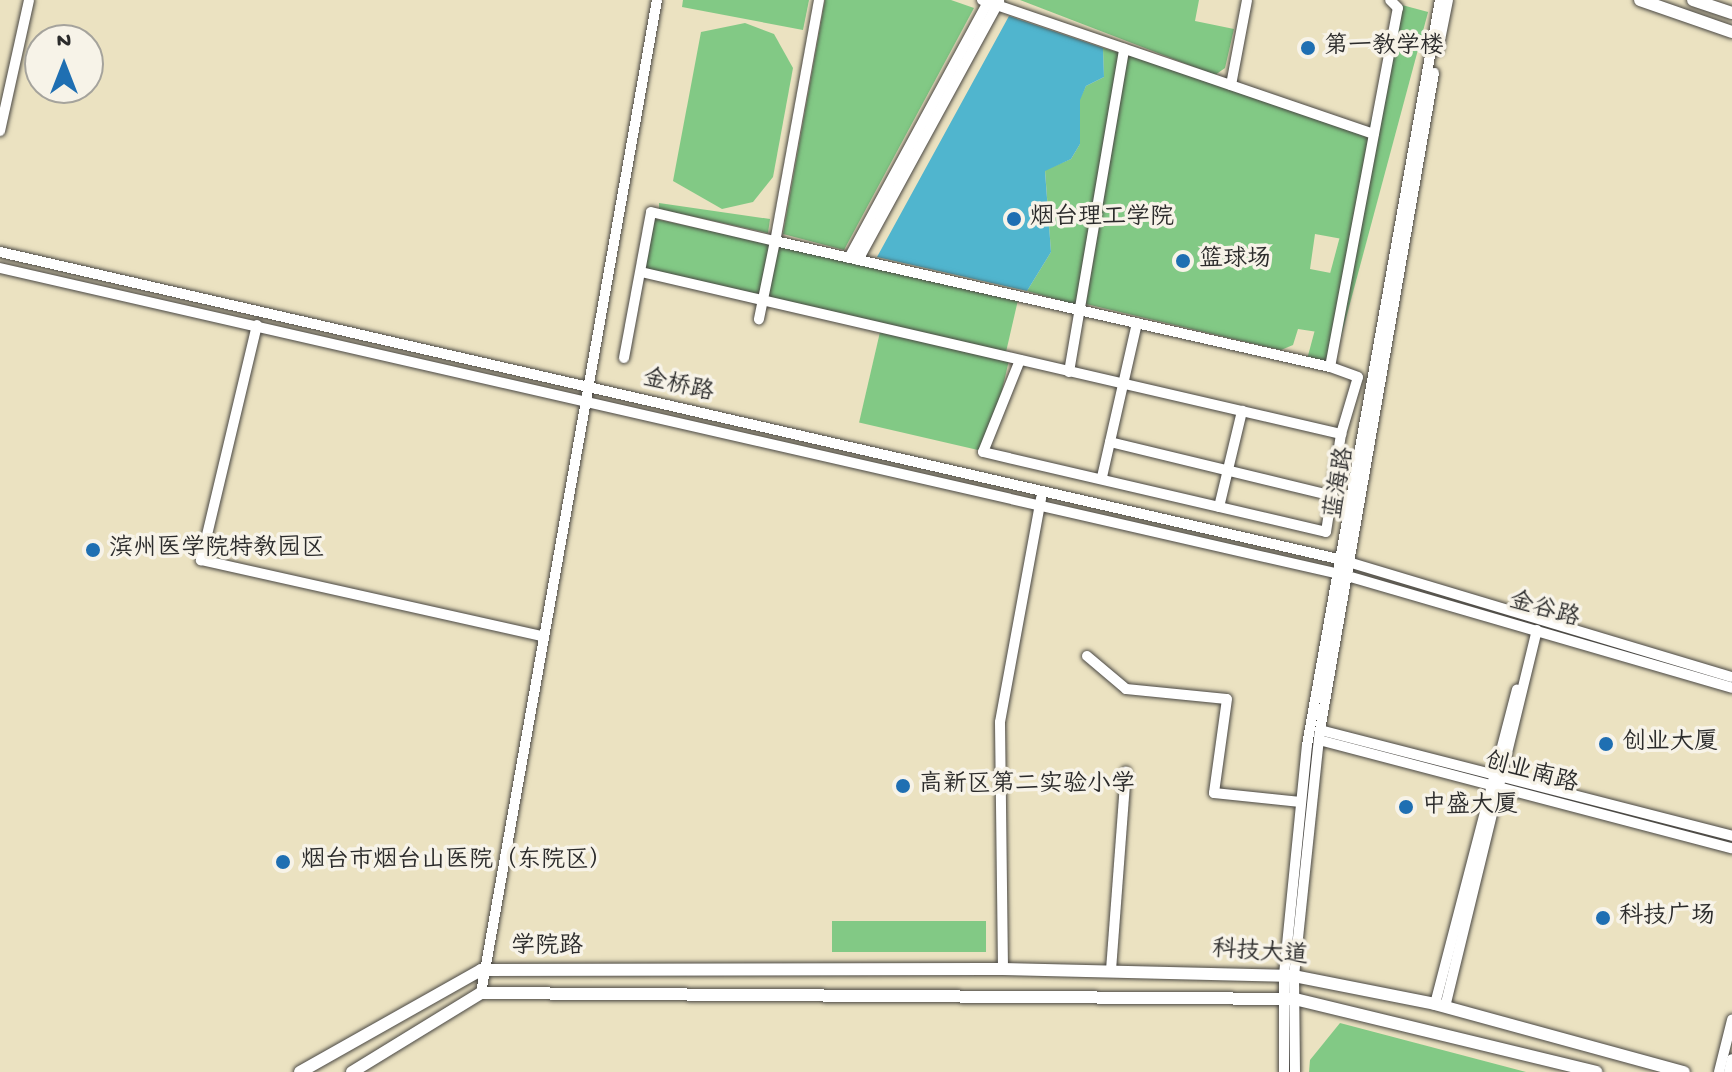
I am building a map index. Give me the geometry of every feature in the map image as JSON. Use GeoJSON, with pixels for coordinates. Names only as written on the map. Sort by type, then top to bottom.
{"type":"FeatureCollection","features":[{"type":"Feature","properties":{"kind":"main road"},"geometry":{"type":"LineString","coordinates":[[1640,0],[1732,32]]}},
{"type":"Feature","properties":{"kind":"main road"},"geometry":{"type":"LineString","coordinates":[[1693,0],[1732,13]]}},
{"type":"Feature","properties":{"kind":"main road","name":"科技大道"},"geometry":{"type":"LineString","coordinates":[[822,972],[1003,969],[1289,976],[1440,1005],[1684,1072]]}},
{"type":"Feature","properties":{"kind":"main road","name":"学院路"},"geometry":{"type":"LineString","coordinates":[[300,1072],[481,970],[822,972]]}},
{"type":"Feature","properties":{"kind":"main road"},"geometry":{"type":"LineString","coordinates":[[822,972],[822,994]]}},
{"type":"Feature","properties":{"kind":"main road"},"geometry":{"type":"LineString","coordinates":[[352,1072],[481,993]]}},
{"type":"Feature","properties":{"kind":"main road","name":"学院路"},"geometry":{"type":"LineString","coordinates":[[481,993],[822,994]]}},
{"type":"Feature","properties":{"kind":"main road","name":"科技大道"},"geometry":{"type":"LineString","coordinates":[[822,994],[1289,999],[1596,1072]]}},
{"type":"Feature","properties":{"kind":"street"},"geometry":{"type":"LineString","coordinates":[[0,131],[29,0]]}},
{"type":"Feature","properties":{"kind":"street"},"geometry":{"type":"LineString","coordinates":[[481,993],[481,970],[657,0]]}},
{"type":"Feature","properties":{"kind":"street"},"geometry":{"type":"LineString","coordinates":[[759,319],[819,0]]}},
{"type":"Feature","properties":{"kind":"street"},"geometry":{"type":"LineString","coordinates":[[1231,85],[1247,0]]}},
{"type":"Feature","properties":{"kind":"street"},"geometry":{"type":"LineString","coordinates":[[1330,367],[1398,8],[1390,0]]}},
{"type":"Feature","properties":{"kind":"street","name":"蓝海路"},"geometry":{"type":"LineString","coordinates":[[1289,976],[1301,802],[1440,0]]}},
{"type":"Feature","properties":{"kind":"street","name":"蓝海路"},"geometry":{"type":"LineString","coordinates":[[1342,561],[1448,0]]}},
{"type":"Feature","properties":{"kind":"street"},"geometry":{"type":"LineString","coordinates":[[854,259],[991,1],[1374,134]]}},
{"type":"Feature","properties":{"kind":"street"},"geometry":{"type":"LineString","coordinates":[[1069,372],[1124,49]]}},
{"type":"Feature","properties":{"kind":"street"},"geometry":{"type":"LineString","coordinates":[[624,358],[651,212],[1330,367],[1358,377],[1341,434],[1326,532],[1102,477],[983,452],[1020,360]]}},
{"type":"Feature","properties":{"kind":"street","name":"金桥路"},"geometry":{"type":"LineString","coordinates":[[0,252],[1342,561]]}},
{"type":"Feature","properties":{"kind":"street","name":"金桥路"},"geometry":{"type":"LineString","coordinates":[[0,268],[1340,574]]}},
{"type":"Feature","properties":{"kind":"street"},"geometry":{"type":"LineString","coordinates":[[641,272],[1341,434]]}},
{"type":"Feature","properties":{"kind":"street"},"geometry":{"type":"LineString","coordinates":[[1102,477],[1137,323]]}},
{"type":"Feature","properties":{"kind":"street"},"geometry":{"type":"LineString","coordinates":[[257,325],[201,560],[542,636]]}},
{"type":"Feature","properties":{"kind":"street"},"geometry":{"type":"LineString","coordinates":[[1219,507],[1242,411]]}},
{"type":"Feature","properties":{"kind":"street"},"geometry":{"type":"LineString","coordinates":[[1110,442],[1333,496]]}},
{"type":"Feature","properties":{"kind":"street"},"geometry":{"type":"LineString","coordinates":[[1003,969],[1000,722],[1042,492]]}},
{"type":"Feature","properties":{"kind":"street","name":"金谷路"},"geometry":{"type":"LineString","coordinates":[[1342,561],[1732,677]]}},
{"type":"Feature","properties":{"kind":"street","name":"蓝海路"},"geometry":{"type":"LineString","coordinates":[[1289,976],[1340,574]]}},
{"type":"Feature","properties":{"kind":"street","name":"金谷路"},"geometry":{"type":"LineString","coordinates":[[1340,574],[1732,688]]}},
{"type":"Feature","properties":{"kind":"street"},"geometry":{"type":"LineString","coordinates":[[1440,1005],[1535,629]]}},
{"type":"Feature","properties":{"kind":"street"},"geometry":{"type":"LineString","coordinates":[[1087,656],[1126,689],[1227,699],[1214,793],[1301,802]]}},
{"type":"Feature","properties":{"kind":"street","name":"创业南路"},"geometry":{"type":"LineString","coordinates":[[1319,735],[1732,836]]}},
{"type":"Feature","properties":{"kind":"street"},"geometry":{"type":"LineString","coordinates":[[1111,970],[1126,772]]}},
{"type":"Feature","properties":{"kind":"street","name":"创业南路"},"geometry":{"type":"LineString","coordinates":[[1497,781],[1732,848]]}},
{"type":"Feature","properties":{"kind":"street"},"geometry":{"type":"LineString","coordinates":[[1284,1072],[1289,976]]}},
{"type":"Feature","properties":{"kind":"street"},"geometry":{"type":"LineString","coordinates":[[1289,999],[1295,1072]]}},
{"type":"Feature","properties":{"kind":"street"},"geometry":{"type":"LineString","coordinates":[[1719,1072],[1732,1020]]}},
{"type":"Feature","properties":{"kind":"street"},"geometry":{"type":"LineString","coordinates":[[1729,1072],[1732,1059]]}},
{"type":"Feature","properties":{"kind":"green space"},"geometry":{"type":"Polygon","coordinates":[[[683,0],[809,0],[803,30],[682,7],[683,0]]]}},
{"type":"Feature","properties":{"kind":"green space"},"geometry":{"type":"Polygon","coordinates":[[[825,0],[951,0],[974,8],[844,250],[783,234],[825,0]]]}},
{"type":"Feature","properties":{"kind":"green space"},"geometry":{"type":"Polygon","coordinates":[[[1020,0],[1199,0],[1195,21],[1234,29],[1225,68],[1215,75],[1020,0]]]}},
{"type":"Feature","properties":{"kind":"green space"},"geometry":{"type":"Polygon","coordinates":[[[1402,5],[1428,12],[1334,364],[1308,357],[1402,5]]]}},
{"type":"Feature","properties":{"kind":"green space"},"geometry":{"type":"Polygon","coordinates":[[[745,23],[774,34],[793,68],[773,177],[753,202],[722,209],[673,181],[701,32],[745,23]]]}},
{"type":"Feature","properties":{"kind":"green space"},"geometry":{"type":"Polygon","coordinates":[[[1103,48],[1120,53],[1077,305],[1027,291],[1051,252],[1045,170],[1071,159],[1080,144],[1079,100],[1086,86],[1104,77],[1103,48]]]}},
{"type":"Feature","properties":{"kind":"green space"},"geometry":{"type":"Polygon","coordinates":[[[1128,54],[1367,137],[1348,240],[1315,234],[1310,269],[1341,275],[1331,334],[1298,329],[1293,345],[1281,350],[1086,304],[1128,54]]]}},
{"type":"Feature","properties":{"kind":"green space"},"geometry":{"type":"Polygon","coordinates":[[[659,203],[770,219],[768,233],[659,209],[659,203]]]}},
{"type":"Feature","properties":{"kind":"green space"},"geometry":{"type":"Polygon","coordinates":[[[655,219],[772,244],[762,295],[644,270],[655,219]]]}},
{"type":"Feature","properties":{"kind":"green space"},"geometry":{"type":"Polygon","coordinates":[[[778,246],[1018,301],[1006,354],[766,299],[778,246]]]}},
{"type":"Feature","properties":{"kind":"green space"},"geometry":{"type":"Polygon","coordinates":[[[880,332],[1009,362],[988,452],[859,423],[880,332]]]}},
{"type":"Feature","properties":{"kind":"green space"},"geometry":{"type":"Polygon","coordinates":[[[832,921],[986,921],[986,952],[832,952],[832,921]]]}},
{"type":"Feature","properties":{"kind":"green space"},"geometry":{"type":"Polygon","coordinates":[[[1340,1023],[1526,1072],[1309,1072],[1310,1060],[1340,1023]]]}},
{"type":"Feature","properties":{"kind":"water"},"geometry":{"type":"Polygon","coordinates":[[[1009,16],[1103,48],[1104,77],[1086,86],[1080,100],[1080,144],[1071,159],[1045,171],[1051,252],[1027,291],[877,257],[1009,16]]]}},
{"type":"Feature","properties":{"kind":"place","name":"第一教学楼"},"geometry":{"type":"Point","coordinates":[1308,48]}},
{"type":"Feature","properties":{"kind":"place","name":"烟台理工学院"},"geometry":{"type":"Point","coordinates":[1014,219]}},
{"type":"Feature","properties":{"kind":"place","name":"篮球场"},"geometry":{"type":"Point","coordinates":[1183,261]}},
{"type":"Feature","properties":{"kind":"place","name":"滨州医学院特教园区"},"geometry":{"type":"Point","coordinates":[93,550]}},
{"type":"Feature","properties":{"kind":"place","name":"创业大厦"},"geometry":{"type":"Point","coordinates":[1606,744]}},
{"type":"Feature","properties":{"kind":"place","name":"高新区第二实验小学"},"geometry":{"type":"Point","coordinates":[903,786]}},
{"type":"Feature","properties":{"kind":"place","name":"中盛大厦"},"geometry":{"type":"Point","coordinates":[1406,807]}},
{"type":"Feature","properties":{"kind":"place","name":"烟台市烟台山医院（东院区）"},"geometry":{"type":"Point","coordinates":[283,862]}},
{"type":"Feature","properties":{"kind":"place","name":"科技广场"},"geometry":{"type":"Point","coordinates":[1603,918]}}]}
